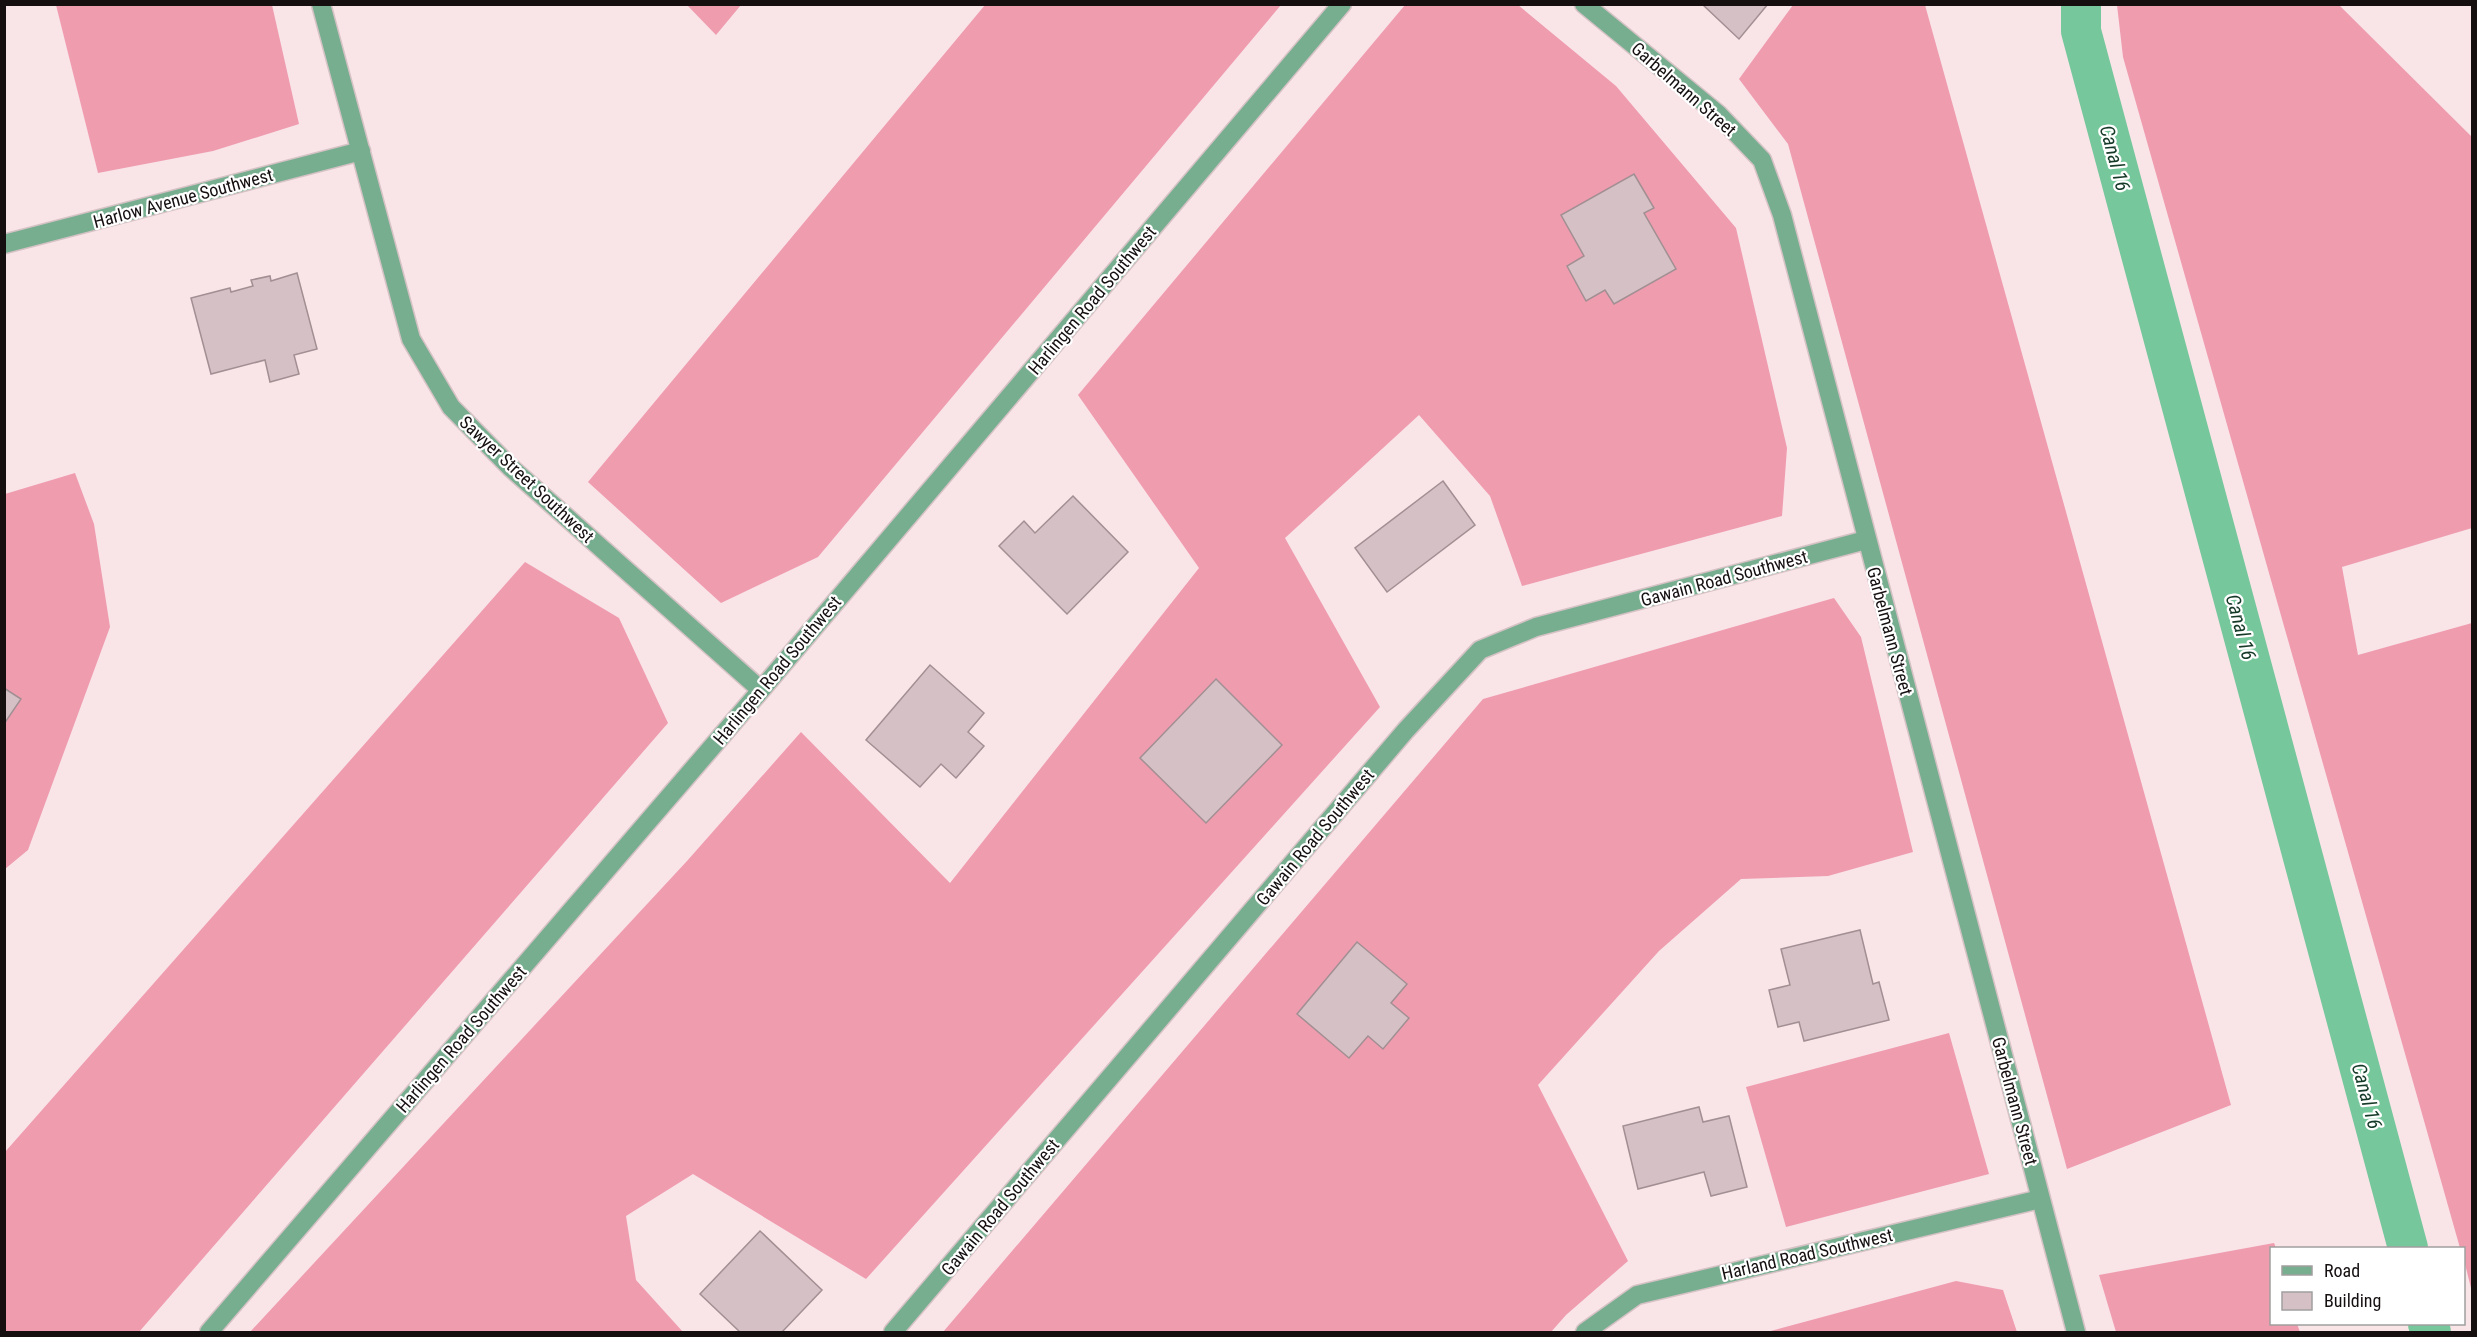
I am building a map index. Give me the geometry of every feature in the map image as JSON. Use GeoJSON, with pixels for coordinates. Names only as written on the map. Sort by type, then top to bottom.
{"type":"FeatureCollection","features":[{"type":"Feature","properties":{"kind":"street","name":"Sawyer Street Southwest"},"geometry":{"type":"LineString","coordinates":[[321,4],[411,339],[450,407],[510,467],[761,690]]}},
{"type":"Feature","properties":{"kind":"street","name":"Harlingen Road Southwest"},"geometry":{"type":"LineString","coordinates":[[208,1332],[761,690],[1342,4]]}},
{"type":"Feature","properties":{"kind":"street","name":"Garbelmann Street"},"geometry":{"type":"LineString","coordinates":[[1584,4],[1718,114],[1762,160],[1782,215],[2076,1332]]}},
{"type":"Feature","properties":{"kind":"street","name":"Harlow Avenue Southwest"},"geometry":{"type":"LineString","coordinates":[[4,244],[361,151]]}},
{"type":"Feature","properties":{"kind":"street","name":"Gawain Road Southwest"},"geometry":{"type":"LineString","coordinates":[[893,1332],[1406,730],[1480,650],[1536,627],[1866,540]]}},
{"type":"Feature","properties":{"kind":"street","name":"Harland Road Southwest"},"geometry":{"type":"LineString","coordinates":[[1585,1332],[1637,1295],[2040,1198]]}},
{"type":"Feature","properties":{"kind":"shaded area"},"geometry":{"type":"Polygon","coordinates":[[[56,5],[272,5],[299,124],[213,151],[98,173],[56,5]]]}},
{"type":"Feature","properties":{"kind":"shaded area"},"geometry":{"type":"Polygon","coordinates":[[[687,5],[741,5],[716,35],[687,5]]]}},
{"type":"Feature","properties":{"kind":"shaded area"},"geometry":{"type":"Polygon","coordinates":[[[985,5],[1281,5],[818,557],[721,603],[588,482],[985,5]]]}},
{"type":"Feature","properties":{"kind":"shaded area"},"geometry":{"type":"Polygon","coordinates":[[[1405,5],[1518,5],[1616,86],[1736,228],[1787,448],[1782,516],[1522,586],[1490,496],[1419,415],[1285,538],[1380,707],[866,1279],[693,1174],[626,1216],[636,1280],[683,1332],[250,1332],[687,861],[801,732],[950,883],[1199,568],[1078,395],[1405,5]]]}},
{"type":"Feature","properties":{"kind":"shaded area"},"geometry":{"type":"Polygon","coordinates":[[[1793,5],[1925,5],[2231,1105],[2067,1169],[1788,144],[1739,79],[1793,5]]]}},
{"type":"Feature","properties":{"kind":"shaded area"},"geometry":{"type":"Polygon","coordinates":[[[2117,5],[2339,5],[2472,137],[2472,528],[2342,567],[2358,655],[2472,623],[2472,1292],[2465,1264],[2465,1247],[2460,1247],[2123,57],[2117,5]]]}},
{"type":"Feature","properties":{"kind":"shaded area"},"geometry":{"type":"Polygon","coordinates":[[[75,473],[94,524],[110,627],[28,850],[5,869],[5,494],[75,473]]]}},
{"type":"Feature","properties":{"kind":"shaded area"},"geometry":{"type":"Polygon","coordinates":[[[525,562],[619,618],[668,723],[139,1332],[5,1332],[5,1152],[525,562]]]}},
{"type":"Feature","properties":{"kind":"shaded area"},"geometry":{"type":"Polygon","coordinates":[[[1834,598],[1861,637],[1913,852],[1828,876],[1741,879],[1659,951],[1538,1085],[1628,1261],[1566,1315],[1551,1332],[943,1332],[1483,699],[1834,598]]]}},
{"type":"Feature","properties":{"kind":"shaded area"},"geometry":{"type":"Polygon","coordinates":[[[1949,1033],[1989,1174],[1786,1227],[1746,1087],[1949,1033]]]}},
{"type":"Feature","properties":{"kind":"shaded area"},"geometry":{"type":"Polygon","coordinates":[[[2274,1243],[2276,1247],[2270,1247],[2270,1325],[2297,1325],[2300,1332],[2116,1332],[2099,1275],[2274,1243]]]}},
{"type":"Feature","properties":{"kind":"shaded area"},"geometry":{"type":"Polygon","coordinates":[[[1956,1281],[2003,1290],[2017,1332],[1767,1332],[1956,1281]]]}},
{"type":"Feature","properties":{"kind":"building"},"geometry":{"type":"Polygon","coordinates":[[[1702,4],[1768,4],[1739,39],[1702,4]]]}},
{"type":"Feature","properties":{"kind":"building"},"geometry":{"type":"Polygon","coordinates":[[[1634,174],[1654,208],[1644,213],[1676,269],[1614,304],[1605,290],[1586,301],[1567,266],[1584,256],[1561,215],[1634,174]]]}},
{"type":"Feature","properties":{"kind":"building"},"geometry":{"type":"Polygon","coordinates":[[[297,273],[317,349],[294,355],[299,374],[270,382],[265,360],[211,374],[191,298],[230,288],[231,292],[253,286],[251,280],[270,276],[271,281],[297,273]]]}},
{"type":"Feature","properties":{"kind":"building"},"geometry":{"type":"Polygon","coordinates":[[[1443,481],[1475,525],[1387,592],[1355,548],[1443,481]]]}},
{"type":"Feature","properties":{"kind":"building"},"geometry":{"type":"Polygon","coordinates":[[[1073,496],[1128,552],[1067,614],[999,546],[1024,521],[1035,533],[1073,496]]]}},
{"type":"Feature","properties":{"kind":"building"},"geometry":{"type":"Polygon","coordinates":[[[930,665],[984,713],[968,732],[984,746],[956,778],[941,764],[920,787],[866,740],[930,665]]]}},
{"type":"Feature","properties":{"kind":"building"},"geometry":{"type":"Polygon","coordinates":[[[1216,679],[1282,745],[1206,823],[1140,758],[1216,679]]]}},
{"type":"Feature","properties":{"kind":"building"},"geometry":{"type":"Polygon","coordinates":[[[4,688],[21,699],[4,724],[4,688]]]}},
{"type":"Feature","properties":{"kind":"building"},"geometry":{"type":"Polygon","coordinates":[[[1860,930],[1873,984],[1879,982],[1889,1020],[1804,1041],[1799,1022],[1778,1027],[1769,990],[1790,985],[1781,949],[1860,930]]]}},
{"type":"Feature","properties":{"kind":"building"},"geometry":{"type":"Polygon","coordinates":[[[1357,942],[1407,984],[1391,1003],[1409,1018],[1383,1049],[1368,1036],[1349,1058],[1297,1014],[1357,942]]]}},
{"type":"Feature","properties":{"kind":"building"},"geometry":{"type":"Polygon","coordinates":[[[1699,1107],[1703,1122],[1729,1116],[1747,1187],[1711,1196],[1704,1172],[1638,1189],[1623,1126],[1699,1107]]]}},
{"type":"Feature","properties":{"kind":"building"},"geometry":{"type":"Polygon","coordinates":[[[760,1231],[822,1290],[782,1332],[740,1332],[700,1294],[760,1231]]]}},
{"type":"Feature","properties":{"kind":"waterway","name":"Canal 16"},"geometry":{"type":"LineString","coordinates":[[2081,4],[2081,31],[2408,1247]]}},
{"type":"Feature","properties":{"kind":"waterway","name":"Canal 16"},"geometry":{"type":"LineString","coordinates":[[2428,1325],[2431,1332]]}}]}
